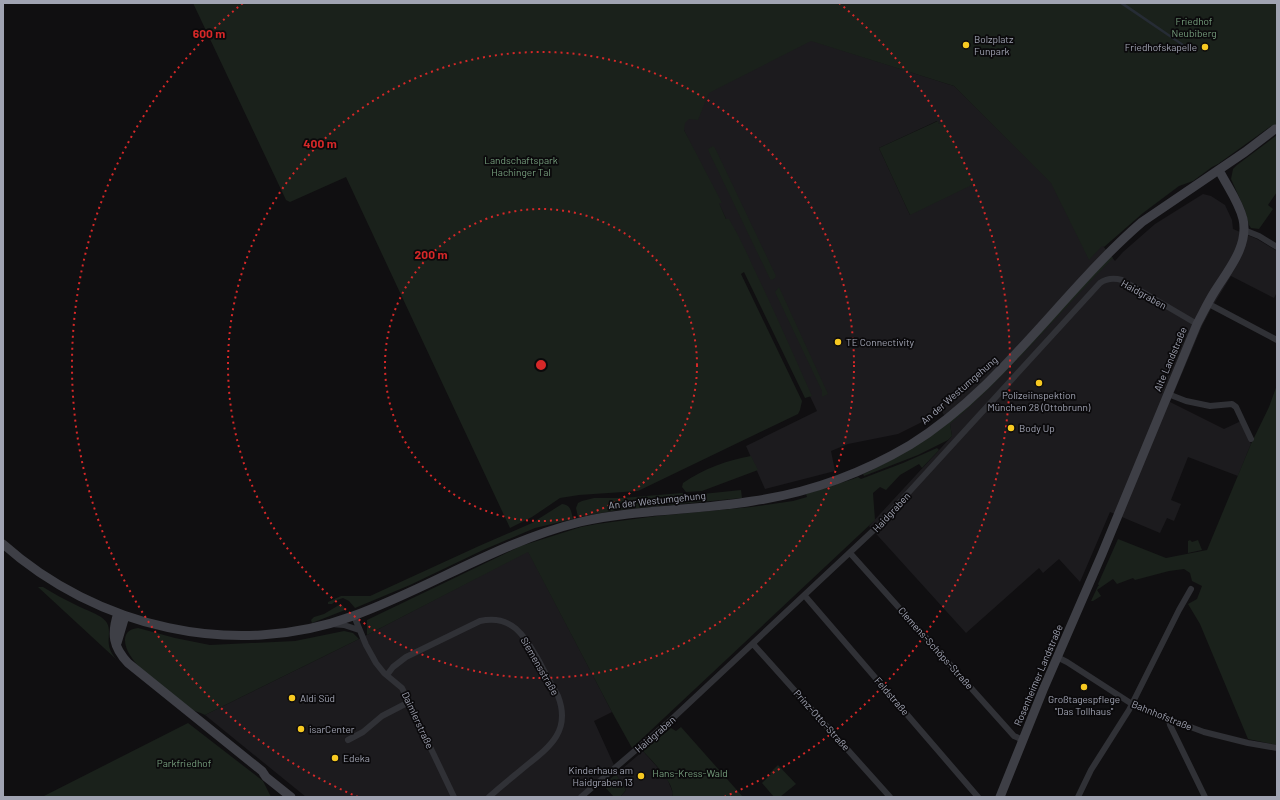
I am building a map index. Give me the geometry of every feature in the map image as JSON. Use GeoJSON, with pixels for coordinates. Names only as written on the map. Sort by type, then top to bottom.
{"type":"FeatureCollection","features":[{"type":"Feature","properties":{"kind":"main road","name":"An der Westumgehung"},"geometry":{"type":"LineString","coordinates":[[3,544],[28,565],[70,592],[122,615],[206,635],[238,636],[276,634],[307,630],[354,616],[518,541],[564,526],[601,517],[751,502],[792,494],[821,486],[897,452],[935,427],[982,387],[1020,349],[1103,258],[1129,233],[1275,129]]}},
{"type":"Feature","properties":{"kind":"main road","name":"Alte Landstraße"},"geometry":{"type":"LineString","coordinates":[[1098,562],[1197,324],[1242,243],[1244,230],[1242,216],[1219,170]]}},
{"type":"Feature","properties":{"kind":"main road","name":"Rosenheimer Landstraße"},"geometry":{"type":"LineString","coordinates":[[1000,797],[1057,657],[1098,562]]}},
{"type":"Feature","properties":{"kind":"main road"},"geometry":{"type":"LineString","coordinates":[[98,605],[108,616],[114,627],[116,644],[120,653],[128,663],[262,771],[269,774],[298,797]]}},
{"type":"Feature","properties":{"kind":"main road"},"geometry":{"type":"LineString","coordinates":[[114,627],[122,615]]}},
{"type":"Feature","properties":{"kind":"main road"},"geometry":{"type":"LineString","coordinates":[[116,644],[122,615]]}},
{"type":"Feature","properties":{"kind":"main road"},"geometry":{"type":"LineString","coordinates":[[262,771],[266,777],[291,797]]}},
{"type":"Feature","properties":{"kind":"street"},"geometry":{"type":"LineString","coordinates":[[1244,230],[1277,246]]}},
{"type":"Feature","properties":{"kind":"street","name":"Haidgraben"},"geometry":{"type":"LineString","coordinates":[[581,797],[672,719],[850,553],[907,495],[1100,283],[1113,278],[1122,280],[1197,324]]}},
{"type":"Feature","properties":{"kind":"street"},"geometry":{"type":"LineString","coordinates":[[1208,303],[1277,340]]}},
{"type":"Feature","properties":{"kind":"street"},"geometry":{"type":"LineString","coordinates":[[1168,394],[1186,401],[1210,406],[1232,404],[1236,407],[1251,439]]}},
{"type":"Feature","properties":{"kind":"street","name":"Clemens-Schöps-Straße"},"geometry":{"type":"LineString","coordinates":[[850,553],[1014,736],[1023,740]]}},
{"type":"Feature","properties":{"kind":"street"},"geometry":{"type":"LineString","coordinates":[[1078,797],[1091,770],[1132,704],[1191,588]]}},
{"type":"Feature","properties":{"kind":"street","name":"Feldstraße"},"geometry":{"type":"LineString","coordinates":[[805,596],[978,797]]}},
{"type":"Feature","properties":{"kind":"street","name":"Daimlerstraße"},"geometry":{"type":"LineString","coordinates":[[354,616],[359,630],[376,663],[402,688],[454,797]]}},
{"type":"Feature","properties":{"kind":"street","name":"Siemensstraße"},"geometry":{"type":"LineString","coordinates":[[387,675],[393,667],[406,657],[482,620],[504,622],[513,626],[524,635],[558,696],[562,705],[562,720],[558,733],[551,745],[489,797]]}},
{"type":"Feature","properties":{"kind":"street"},"geometry":{"type":"LineString","coordinates":[[329,624],[344,625],[359,630]]}},
{"type":"Feature","properties":{"kind":"street","name":"Prinz-Otto-Straße"},"geometry":{"type":"LineString","coordinates":[[753,644],[890,797]]}},
{"type":"Feature","properties":{"kind":"street","name":"Bahnhofstraße"},"geometry":{"type":"LineString","coordinates":[[1057,657],[1132,704],[1169,720],[1219,736],[1277,748]]}},
{"type":"Feature","properties":{"kind":"street"},"geometry":{"type":"LineString","coordinates":[[348,740],[364,732],[382,716],[409,702]]}},
{"type":"Feature","properties":{"kind":"street"},"geometry":{"type":"LineString","coordinates":[[1169,720],[1170,725],[1205,797]]}},
{"type":"Feature","properties":{"kind":"shaded area"},"geometry":{"type":"Polygon","coordinates":[[[1119,3],[1124,3],[1185,45],[1184,47],[1119,3]]]}},
{"type":"Feature","properties":{"kind":"shaded area"},"geometry":{"type":"Polygon","coordinates":[[[810,40],[954,86],[1100,231],[1103,246],[1115,261],[1155,224],[1203,194],[1211,196],[1225,205],[1232,220],[1233,229],[1257,239],[1277,251],[1277,292],[1274,298],[1231,276],[1202,326],[1170,402],[1224,429],[1241,421],[1251,444],[1238,476],[1188,457],[1171,500],[1181,504],[1174,521],[1167,518],[1160,533],[1110,512],[1080,582],[1059,559],[1043,573],[1039,568],[966,633],[869,526],[952,436],[950,424],[942,412],[898,434],[848,444],[831,451],[835,471],[765,489],[746,446],[817,411],[674,109],[810,40]],[[937,121],[879,148],[910,215],[939,124],[937,121]]]}},
{"type":"Feature","properties":{"kind":"shaded area"},"geometry":{"type":"Polygon","coordinates":[[[528,551],[612,712],[594,721],[614,765],[577,797],[306,797],[205,715],[367,635],[528,551]]]}},
{"type":"Feature","properties":{"kind":"shaded area","name":"Kinderhaus am Haidgraben 13"},"geometry":{"type":"Polygon","coordinates":[[[643,751],[667,778],[673,793],[672,797],[621,796],[626,790],[616,774],[643,751]]]}},
{"type":"Feature","properties":{"kind":"green space","name":"Landschaftspark Hachinger Tal"},"geometry":{"type":"Polygon","coordinates":[[[193,3],[1277,3],[1277,131],[1271,126],[1193,181],[1179,186],[1143,213],[1104,247],[1102,246],[1089,260],[1051,183],[954,86],[811,41],[709,93],[698,120],[689,119],[685,123],[684,130],[722,203],[719,203],[726,219],[729,219],[746,251],[812,396],[805,398],[744,272],[741,274],[802,401],[798,414],[638,491],[579,495],[560,498],[532,517],[510,528],[346,177],[290,202],[286,200],[193,3]]]}},
{"type":"Feature","properties":{"kind":"green space"},"geometry":{"type":"Polygon","coordinates":[[[938,121],[939,124],[944,122],[974,184],[910,215],[879,148],[938,121]]]}},
{"type":"Feature","properties":{"kind":"green space"},"geometry":{"type":"Polygon","coordinates":[[[1277,135],[1277,192],[1268,205],[1273,209],[1259,229],[1251,228],[1245,210],[1231,179],[1233,169],[1277,135]]]}},
{"type":"Feature","properties":{"kind":"green space"},"geometry":{"type":"Polygon","coordinates":[[[713,146],[776,276],[772,280],[770,279],[709,152],[708,149],[713,146]]]}},
{"type":"Feature","properties":{"kind":"green space"},"geometry":{"type":"Polygon","coordinates":[[[1110,255],[1113,258],[1013,364],[972,405],[950,424],[952,436],[948,440],[918,455],[864,476],[863,474],[878,467],[930,434],[1110,255]]]}},
{"type":"Feature","properties":{"kind":"green space"},"geometry":{"type":"Polygon","coordinates":[[[779,287],[828,394],[822,397],[822,391],[775,292],[779,287]]]}},
{"type":"Feature","properties":{"kind":"green space"},"geometry":{"type":"Polygon","coordinates":[[[1277,385],[1277,745],[1248,739],[1200,624],[1188,604],[1197,599],[1202,586],[1192,581],[1190,573],[1184,569],[1169,571],[1135,580],[1133,578],[1117,584],[1113,579],[1097,590],[1101,596],[1091,601],[1099,586],[1098,584],[1118,539],[1166,558],[1207,550],[1251,444],[1269,407],[1277,385]]]}},
{"type":"Feature","properties":{"kind":"green space"},"geometry":{"type":"Polygon","coordinates":[[[937,448],[939,450],[922,468],[919,464],[900,475],[886,490],[880,487],[873,493],[875,520],[632,748],[528,552],[367,635],[367,620],[521,546],[581,527],[597,524],[793,501],[807,497],[806,494],[858,477],[861,479],[937,448]]]}},
{"type":"Feature","properties":{"kind":"green space"},"geometry":{"type":"Polygon","coordinates":[[[751,456],[758,470],[702,491],[686,492],[682,487],[683,483],[707,469],[733,460],[751,456]]]}},
{"type":"Feature","properties":{"kind":"green space"},"geometry":{"type":"Polygon","coordinates":[[[741,490],[742,498],[618,510],[578,517],[576,508],[578,503],[594,498],[622,498],[682,493],[693,495],[741,490]]]}},
{"type":"Feature","properties":{"kind":"green space"},"geometry":{"type":"Polygon","coordinates":[[[562,504],[569,507],[573,519],[535,528],[483,550],[410,585],[355,608],[349,601],[343,598],[332,604],[328,604],[328,602],[341,596],[370,596],[532,523],[562,504]]]}},
{"type":"Feature","properties":{"kind":"green space"},"geometry":{"type":"Polygon","coordinates":[[[1190,540],[1192,542],[1198,540],[1202,550],[1188,553],[1188,541],[1190,540]]]}},
{"type":"Feature","properties":{"kind":"green space"},"geometry":{"type":"Polygon","coordinates":[[[38,587],[43,587],[105,620],[109,627],[110,649],[117,660],[38,587]]]}},
{"type":"Feature","properties":{"kind":"green space"},"geometry":{"type":"Polygon","coordinates":[[[339,605],[343,606],[345,610],[312,623],[311,620],[314,617],[324,614],[339,605]]]}},
{"type":"Feature","properties":{"kind":"green space"},"geometry":{"type":"Polygon","coordinates":[[[138,628],[175,638],[210,645],[295,641],[344,631],[353,633],[359,639],[205,715],[184,705],[143,671],[136,663],[126,647],[125,639],[126,634],[129,631],[138,628]]]}},
{"type":"Feature","properties":{"kind":"green space","name":"Parkfriedhof"},"geometry":{"type":"Polygon","coordinates":[[[188,723],[263,781],[271,797],[42,797],[188,723]]]}},
{"type":"Feature","properties":{"kind":"green space","name":"Hans-Kress-Wald"},"geometry":{"type":"Polygon","coordinates":[[[681,727],[743,797],[672,797],[673,792],[671,786],[657,766],[643,751],[671,728],[676,731],[681,727]]]}},
{"type":"Feature","properties":{"kind":"green space"},"geometry":{"type":"Polygon","coordinates":[[[778,765],[796,784],[780,797],[774,797],[762,783],[778,765]]]}},
{"type":"Feature","properties":{"kind":"green space"},"geometry":{"type":"Polygon","coordinates":[[[616,774],[626,790],[621,796],[622,797],[614,797],[603,785],[616,774]]]}},
{"type":"Feature","properties":{"kind":"place","name":"Bolzplatz Funpark"},"geometry":{"type":"Point","coordinates":[966,45]}},
{"type":"Feature","properties":{"kind":"place","name":"Friedhofskapelle"},"geometry":{"type":"Point","coordinates":[1205,47]}},
{"type":"Feature","properties":{"kind":"place","name":"TE Connectivity"},"geometry":{"type":"Point","coordinates":[838,342]}},
{"type":"Feature","properties":{"kind":"place","name":"Polizeiinspektion München 28 (Ottobrunn)"},"geometry":{"type":"Point","coordinates":[1039,383]}},
{"type":"Feature","properties":{"kind":"place","name":"Body Up"},"geometry":{"type":"Point","coordinates":[1011,428]}},
{"type":"Feature","properties":{"kind":"place","name":"Großtagespflege \"Das Tollhaus\""},"geometry":{"type":"Point","coordinates":[1084,687]}},
{"type":"Feature","properties":{"kind":"place","name":"Aldi Süd"},"geometry":{"type":"Point","coordinates":[292,698]}},
{"type":"Feature","properties":{"kind":"place","name":"isarCenter"},"geometry":{"type":"Point","coordinates":[301,729]}},
{"type":"Feature","properties":{"kind":"place","name":"Edeka"},"geometry":{"type":"Point","coordinates":[335,758]}},
{"type":"Feature","properties":{"kind":"place","name":"Kinderhaus am Haidgraben 13"},"geometry":{"type":"Point","coordinates":[641,776]}},
{"type":"Feature","properties":{"kind":"park label","name":"Friedhof Neubiberg"},"geometry":{"type":"Point","coordinates":[1194,26]}}]}
